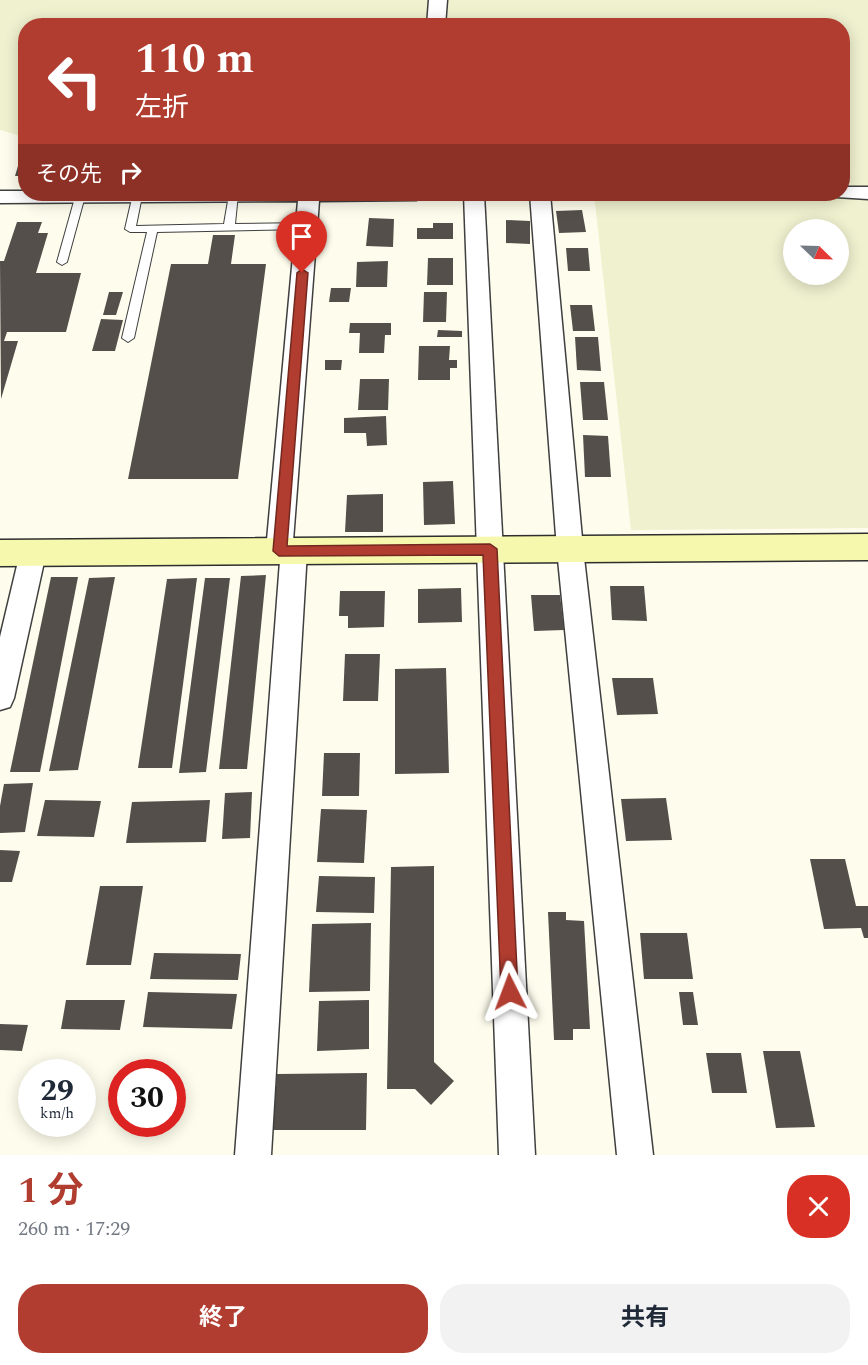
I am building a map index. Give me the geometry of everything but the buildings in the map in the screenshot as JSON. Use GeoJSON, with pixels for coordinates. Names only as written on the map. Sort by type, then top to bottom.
{"type":"FeatureCollection","features":[{"type":"Feature","properties":{"kind":"street"},"geometry":{"type":"LineString","coordinates":[[437,18],[438,0]]}},
{"type":"Feature","properties":{"kind":"street"},"geometry":{"type":"LineString","coordinates":[[850,193],[868,193]]}},
{"type":"Feature","properties":{"kind":"street"},"geometry":{"type":"LineString","coordinates":[[0,197],[18,197]]}},
{"type":"Feature","properties":{"kind":"street"},"geometry":{"type":"LineString","coordinates":[[253,1155],[286,551],[308,201]]}},
{"type":"Feature","properties":{"kind":"street"},"geometry":{"type":"LineString","coordinates":[[474,201],[517,1155]]}},
{"type":"Feature","properties":{"kind":"street"},"geometry":{"type":"LineString","coordinates":[[541,201],[570,549],[635,1155]]}},
{"type":"Feature","properties":{"kind":"street"},"geometry":{"type":"LineString","coordinates":[[0,553],[868,547]]}},
{"type":"Feature","properties":{"kind":"street"},"geometry":{"type":"LineString","coordinates":[[0,698],[33,553]]}},
{"type":"Feature","properties":{"kind":"lane"},"geometry":{"type":"LineString","coordinates":[[62,262],[79,201]]}},
{"type":"Feature","properties":{"kind":"lane"},"geometry":{"type":"LineString","coordinates":[[135,201],[130,229],[306,226]]}},
{"type":"Feature","properties":{"kind":"lane"},"geometry":{"type":"LineString","coordinates":[[229,227],[233,201]]}},
{"type":"Feature","properties":{"kind":"lane"},"geometry":{"type":"LineString","coordinates":[[128,338],[153,228]]}},
{"type":"Feature","properties":{"kind":"green space"},"geometry":{"type":"Polygon","coordinates":[[[0,0],[868,0],[868,528],[631,530],[595,201],[850,201],[850,18],[18,18],[18,135],[0,130],[0,0]]]}},
{"type":"Feature","properties":{"kind":"route"},"geometry":{"type":"LineString","coordinates":[[302,273],[279,551],[490,549],[510,992]]}}]}
